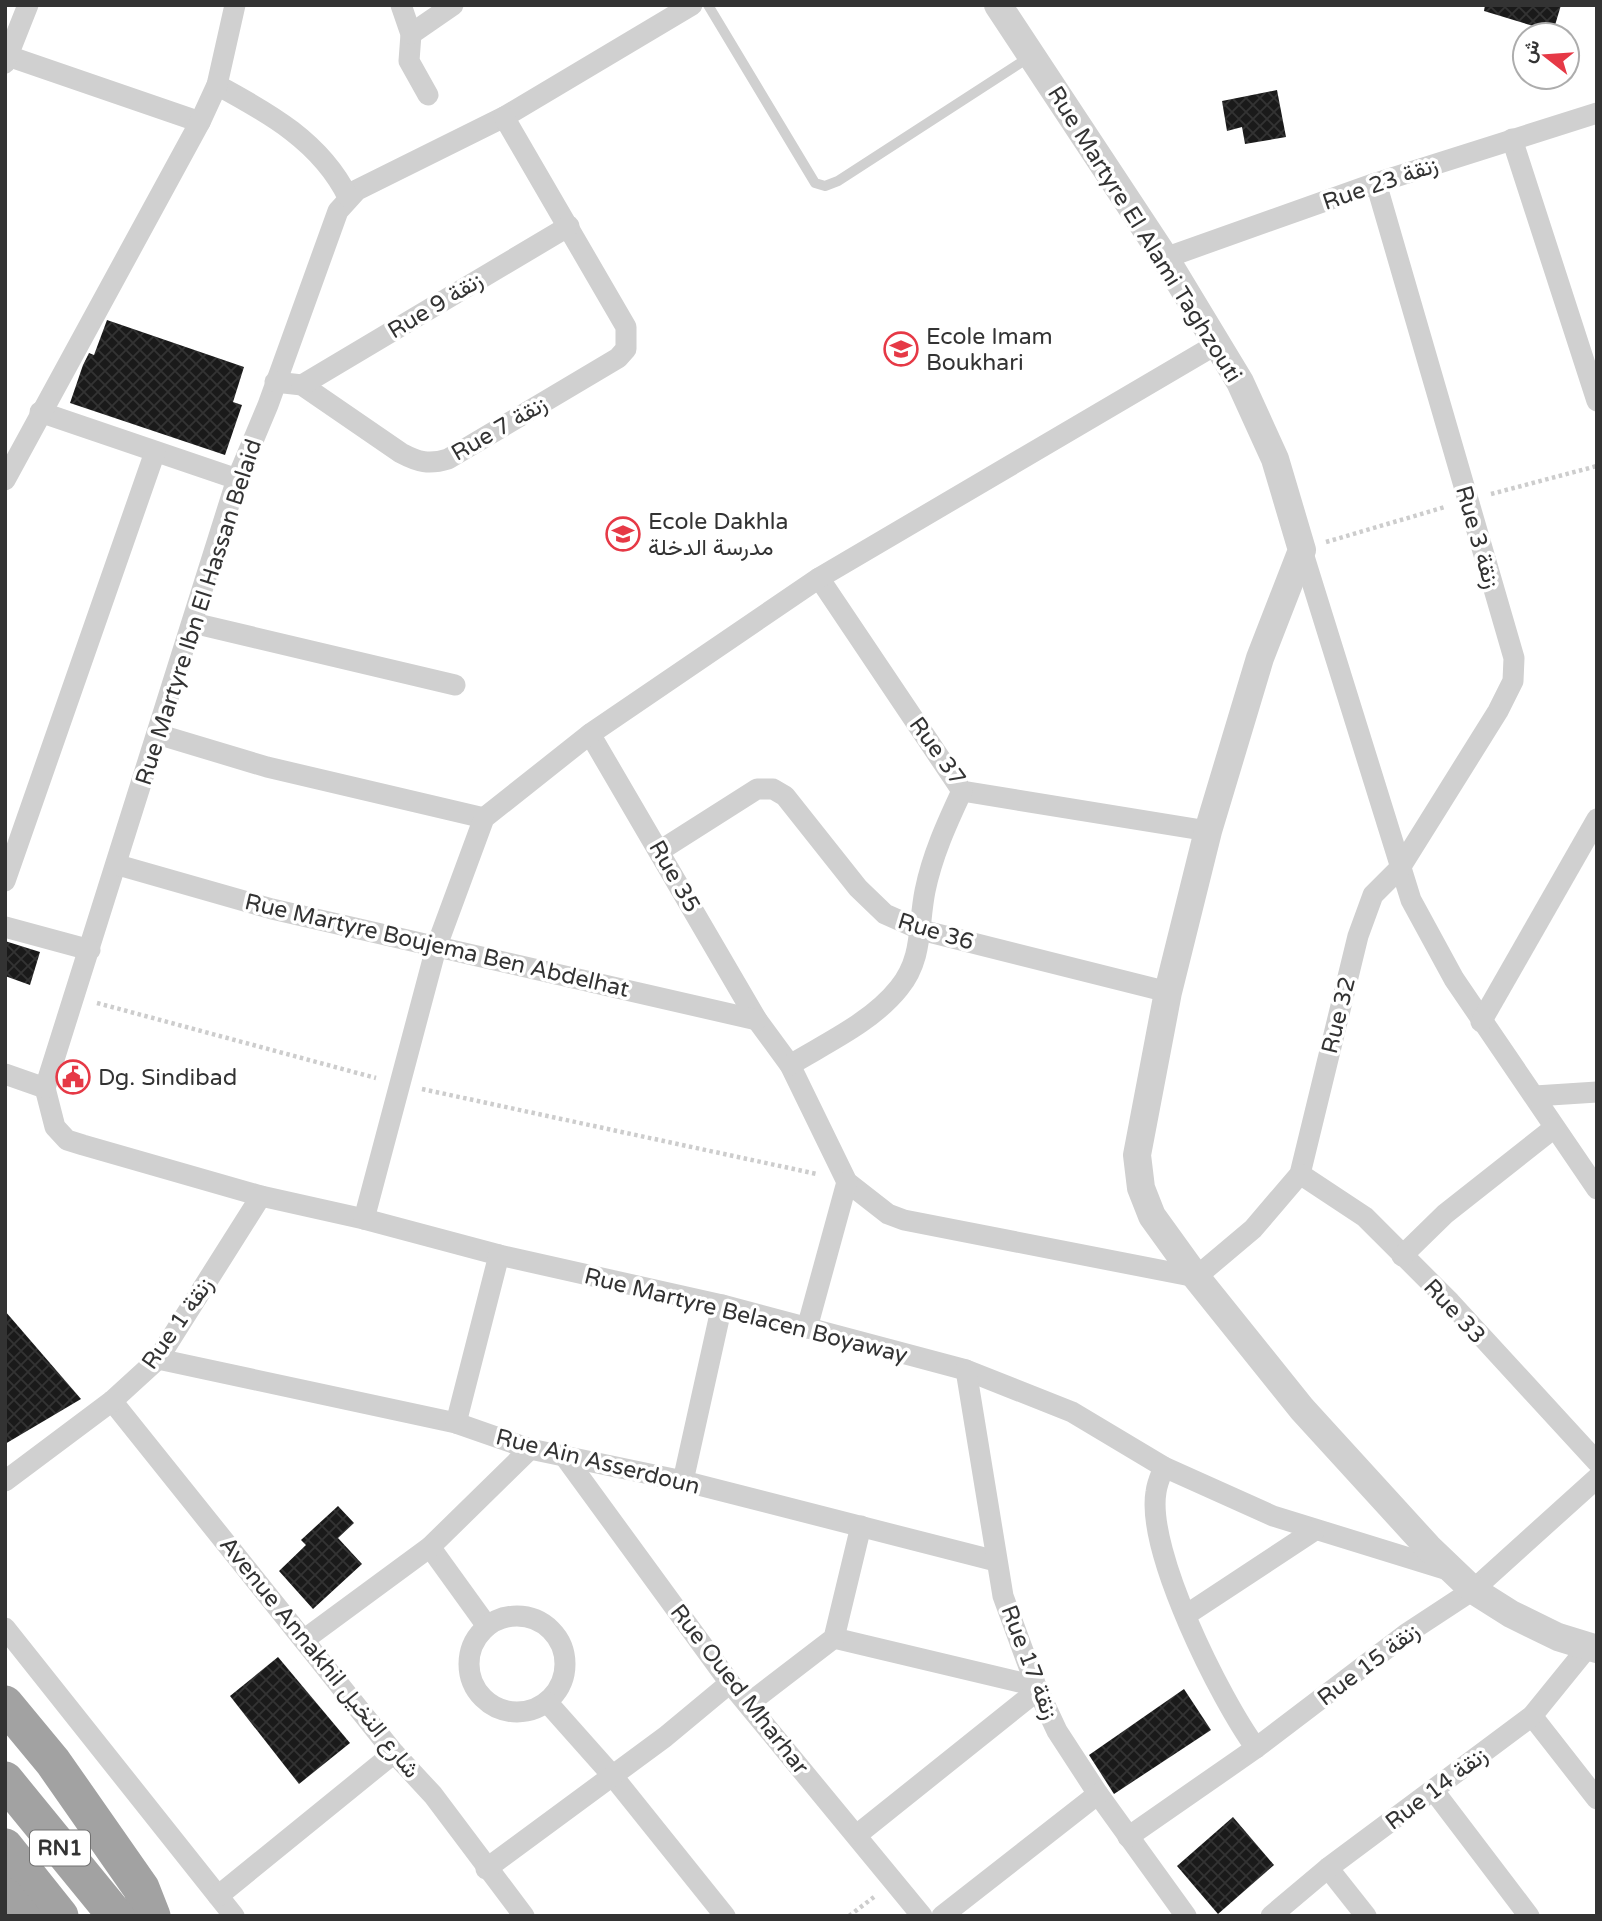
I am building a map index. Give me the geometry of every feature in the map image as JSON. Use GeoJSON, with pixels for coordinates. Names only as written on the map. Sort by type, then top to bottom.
{"type":"FeatureCollection","features":[{"type":"Feature","properties":{"kind":"highway"},"geometry":{"type":"LineString","coordinates":[[5,1704],[53,1762],[141,1888],[152,1916]]}},
{"type":"Feature","properties":{"kind":"highway","name":"RN1"},"geometry":{"type":"LineString","coordinates":[[5,1780],[116,1916]]}},
{"type":"Feature","properties":{"kind":"highway","name":"RN1"},"geometry":{"type":"LineString","coordinates":[[5,1847],[60,1916]]}},
{"type":"Feature","properties":{"kind":"highway"},"geometry":{"type":"LineString","coordinates":[[5,1896],[21,1916]]}},
{"type":"Feature","properties":{"kind":"street"},"geometry":{"type":"LineString","coordinates":[[28,5],[7,60],[200,122]]}},
{"type":"Feature","properties":{"kind":"street"},"geometry":{"type":"LineString","coordinates":[[5,480],[200,122],[217,85],[235,5]]}},
{"type":"Feature","properties":{"kind":"street"},"geometry":{"type":"LineString","coordinates":[[401,5],[411,34],[409,61],[428,95]]}},
{"type":"Feature","properties":{"kind":"street"},"geometry":{"type":"LineString","coordinates":[[411,34],[453,5]]}},
{"type":"Feature","properties":{"kind":"street"},"geometry":{"type":"LineString","coordinates":[[217,85],[284,124],[315,149],[332,166],[348,197],[504,117],[692,5]]}},
{"type":"Feature","properties":{"kind":"street","name":"Rue Martyre El Alami Taghzouti"},"geometry":{"type":"LineString","coordinates":[[998,5],[1165,258],[1240,382],[1275,459],[1302,550]]}},
{"type":"Feature","properties":{"kind":"street","name":"Rue 23 زنقة"},"geometry":{"type":"LineString","coordinates":[[1165,258],[1376,183],[1597,113]]}},
{"type":"Feature","properties":{"kind":"street"},"geometry":{"type":"LineString","coordinates":[[504,117],[569,226]]}},
{"type":"Feature","properties":{"kind":"street"},"geometry":{"type":"LineString","coordinates":[[1512,139],[1597,401]]}},
{"type":"Feature","properties":{"kind":"street","name":"Rue 3 زنقة"},"geometry":{"type":"LineString","coordinates":[[1376,183],[1514,658],[1513,681],[1498,711],[1400,868]]}},
{"type":"Feature","properties":{"kind":"street","name":"Rue Martyre Ibn El Hassan Belaid"},"geometry":{"type":"LineString","coordinates":[[45,1088],[118,865],[237,479],[327,236],[348,197]]}},
{"type":"Feature","properties":{"kind":"street","name":"Rue 7 زنقة"},"geometry":{"type":"LineString","coordinates":[[275,382],[302,385],[414,460],[433,463],[449,459],[618,358],[626,349],[626,327],[569,226]]}},
{"type":"Feature","properties":{"kind":"street","name":"Rue 9 زنقة"},"geometry":{"type":"LineString","coordinates":[[302,385],[569,226]]}},
{"type":"Feature","properties":{"kind":"street"},"geometry":{"type":"LineString","coordinates":[[364,1219],[436,948],[484,818],[590,734],[819,578],[1217,344]]}},
{"type":"Feature","properties":{"kind":"street"},"geometry":{"type":"LineString","coordinates":[[40,412],[237,479]]}},
{"type":"Feature","properties":{"kind":"street"},"geometry":{"type":"LineString","coordinates":[[5,881],[155,452]]}},
{"type":"Feature","properties":{"kind":"street"},"geometry":{"type":"LineString","coordinates":[[1302,550],[1400,868],[1426,932],[1481,1022],[1535,1096],[1597,1189]]}},
{"type":"Feature","properties":{"kind":"street"},"geometry":{"type":"LineString","coordinates":[[1302,550],[1260,659],[1208,831],[1168,992],[1137,1155],[1141,1188],[1152,1216],[1196,1277],[1302,1409],[1428,1547],[1464,1581],[1511,1614],[1558,1637],[1592,1648]]}},
{"type":"Feature","properties":{"kind":"street","name":"Rue 37"},"geometry":{"type":"LineString","coordinates":[[819,578],[962,791],[1208,831]]}},
{"type":"Feature","properties":{"kind":"street"},"geometry":{"type":"LineString","coordinates":[[193,623],[455,685]]}},
{"type":"Feature","properties":{"kind":"street"},"geometry":{"type":"LineString","coordinates":[[157,734],[267,767],[484,818]]}},
{"type":"Feature","properties":{"kind":"street","name":"Rue 35"},"geometry":{"type":"LineString","coordinates":[[590,734],[661,850],[757,1020],[790,1065],[847,1182]]}},
{"type":"Feature","properties":{"kind":"street","name":"Rue 36"},"geometry":{"type":"LineString","coordinates":[[661,850],[757,789],[773,789],[785,796],[867,897],[885,914],[921,930],[1168,992]]}},
{"type":"Feature","properties":{"kind":"street"},"geometry":{"type":"LineString","coordinates":[[790,1065],[870,1016],[899,989],[915,962],[925,892],[935,855],[962,791]]}},
{"type":"Feature","properties":{"kind":"street"},"geometry":{"type":"LineString","coordinates":[[1481,1022],[1597,819]]}},
{"type":"Feature","properties":{"kind":"street","name":"Rue Martyre Boujema Ben Abdelhat"},"geometry":{"type":"LineString","coordinates":[[118,865],[272,909],[757,1020]]}},
{"type":"Feature","properties":{"kind":"street","name":"Rue 32"},"geometry":{"type":"LineString","coordinates":[[1300,1174],[1358,936],[1373,895],[1400,868]]}},
{"type":"Feature","properties":{"kind":"street"},"geometry":{"type":"LineString","coordinates":[[5,927],[90,950]]}},
{"type":"Feature","properties":{"kind":"street"},"geometry":{"type":"LineString","coordinates":[[5,1074],[45,1088]]}},
{"type":"Feature","properties":{"kind":"street","name":"Rue Martyre Belacen Boyaway"},"geometry":{"type":"LineString","coordinates":[[45,1088],[55,1128],[67,1140],[261,1196],[364,1219],[499,1255],[722,1305],[966,1370],[1072,1412],[1164,1467],[1236,1501],[1464,1581]]}},
{"type":"Feature","properties":{"kind":"street"},"geometry":{"type":"LineString","coordinates":[[1535,1096],[1597,1092]]}},
{"type":"Feature","properties":{"kind":"street"},"geometry":{"type":"LineString","coordinates":[[1402,1256],[1455,1206],[1555,1128]]}},
{"type":"Feature","properties":{"kind":"street"},"geometry":{"type":"LineString","coordinates":[[1196,1277],[1253,1229],[1300,1174]]}},
{"type":"Feature","properties":{"kind":"street","name":"Rue 33"},"geometry":{"type":"LineString","coordinates":[[1300,1174],[1365,1217],[1450,1302],[1597,1462]]}},
{"type":"Feature","properties":{"kind":"street"},"geometry":{"type":"LineString","coordinates":[[807,1328],[847,1182],[888,1214],[904,1220],[1196,1277]]}},
{"type":"Feature","properties":{"kind":"street","name":"Rue 1 زنقة"},"geometry":{"type":"LineString","coordinates":[[5,1481],[113,1401],[158,1359],[261,1196]]}},
{"type":"Feature","properties":{"kind":"street"},"geometry":{"type":"LineString","coordinates":[[456,1423],[499,1255]]}},
{"type":"Feature","properties":{"kind":"street"},"geometry":{"type":"LineString","coordinates":[[683,1481],[722,1305]]}},
{"type":"Feature","properties":{"kind":"street","name":"Rue Ain Asserdoun"},"geometry":{"type":"LineString","coordinates":[[158,1359],[456,1423],[530,1449],[683,1481],[996,1561]]}},
{"type":"Feature","properties":{"kind":"street","name":"Rue 17 زنقة"},"geometry":{"type":"LineString","coordinates":[[966,1370],[1003,1595],[1037,1688],[1057,1731],[1098,1794],[1186,1916]]}},
{"type":"Feature","properties":{"kind":"street","name":"Avenue Annakhil شارع النخيل"},"geometry":{"type":"LineString","coordinates":[[113,1401],[394,1753],[433,1795],[486,1870],[524,1916]]}},
{"type":"Feature","properties":{"kind":"street"},"geometry":{"type":"LineString","coordinates":[[305,1639],[430,1547],[530,1449]]}},
{"type":"Feature","properties":{"kind":"street","name":"Rue Oued Mharhar"},"geometry":{"type":"LineString","coordinates":[[565,1457],[730,1683],[858,1834],[922,1916]]}},
{"type":"Feature","properties":{"kind":"street"},"geometry":{"type":"LineString","coordinates":[[1164,1467],[1156,1494],[1157,1528],[1186,1615],[1229,1708],[1256,1748]]}},
{"type":"Feature","properties":{"kind":"street","name":"Rue 15 زنقة"},"geometry":{"type":"LineString","coordinates":[[1128,1837],[1256,1748],[1406,1634],[1464,1581],[1597,1478]]}},
{"type":"Feature","properties":{"kind":"street"},"geometry":{"type":"LineString","coordinates":[[748,1704],[834,1638],[861,1526]]}},
{"type":"Feature","properties":{"kind":"street"},"geometry":{"type":"LineString","coordinates":[[1186,1615],[1315,1530]]}},
{"type":"Feature","properties":{"kind":"street"},"geometry":{"type":"LineString","coordinates":[[430,1547],[486,1626]]}},
{"type":"Feature","properties":{"kind":"street"},"geometry":{"type":"LineString","coordinates":[[515,1615],[529,1617],[554,1633],[562,1647],[564,1669],[557,1691],[547,1702],[518,1712],[503,1710],[490,1704],[479,1693],[468,1666],[470,1650],[476,1637],[486,1626],[515,1615]]}},
{"type":"Feature","properties":{"kind":"street"},"geometry":{"type":"LineString","coordinates":[[5,1628],[234,1916]]}},
{"type":"Feature","properties":{"kind":"street"},"geometry":{"type":"LineString","coordinates":[[834,1638],[1037,1688]]}},
{"type":"Feature","properties":{"kind":"street","name":"Rue 14 زنقة"},"geometry":{"type":"LineString","coordinates":[[1271,1916],[1328,1868],[1532,1716],[1592,1648]]}},
{"type":"Feature","properties":{"kind":"street"},"geometry":{"type":"LineString","coordinates":[[486,1870],[611,1774],[665,1737],[730,1683]]}},
{"type":"Feature","properties":{"kind":"street"},"geometry":{"type":"LineString","coordinates":[[858,1834],[1037,1688]]}},
{"type":"Feature","properties":{"kind":"street"},"geometry":{"type":"LineString","coordinates":[[547,1702],[611,1774],[725,1916]]}},
{"type":"Feature","properties":{"kind":"street"},"geometry":{"type":"LineString","coordinates":[[1532,1716],[1597,1799]]}},
{"type":"Feature","properties":{"kind":"street"},"geometry":{"type":"LineString","coordinates":[[218,1896],[394,1753]]}},
{"type":"Feature","properties":{"kind":"street"},"geometry":{"type":"LineString","coordinates":[[1434,1791],[1529,1916]]}},
{"type":"Feature","properties":{"kind":"street"},"geometry":{"type":"LineString","coordinates":[[942,1916],[1098,1794]]}},
{"type":"Feature","properties":{"kind":"street"},"geometry":{"type":"LineString","coordinates":[[1328,1868],[1366,1916]]}},
{"type":"Feature","properties":{"kind":"lane"},"geometry":{"type":"LineString","coordinates":[[708,5],[815,183],[825,186],[838,181],[1031,56]]}},
{"type":"Feature","properties":{"kind":"path"},"geometry":{"type":"LineString","coordinates":[[73,996],[399,1084],[847,1182]]}},
{"type":"Feature","properties":{"kind":"path"},"geometry":{"type":"LineString","coordinates":[[849,1916],[895,1882]]}},
{"type":"Feature","properties":{"kind":"building"},"geometry":{"type":"Polygon","coordinates":[[[1485,5],[1561,5],[1556,21],[1517,21],[1484,11],[1485,5]]]}},
{"type":"Feature","properties":{"kind":"building"},"geometry":{"type":"Polygon","coordinates":[[[1277,90],[1286,137],[1245,144],[1242,127],[1227,131],[1222,101],[1277,90]]]}},
{"type":"Feature","properties":{"kind":"building"},"geometry":{"type":"Polygon","coordinates":[[[107,320],[244,367],[233,402],[242,405],[225,455],[70,403],[83,365],[89,353],[94,355],[107,320]]]}},
{"type":"Feature","properties":{"kind":"building"},"geometry":{"type":"Polygon","coordinates":[[[5,941],[40,952],[30,985],[5,976],[5,941]]]}},
{"type":"Feature","properties":{"kind":"building"},"geometry":{"type":"Polygon","coordinates":[[[5,1311],[81,1399],[5,1444],[5,1311]]]}},
{"type":"Feature","properties":{"kind":"building"},"geometry":{"type":"Polygon","coordinates":[[[338,1506],[354,1523],[338,1538],[362,1564],[313,1609],[279,1571],[306,1545],[301,1540],[338,1506]]]}},
{"type":"Feature","properties":{"kind":"building"},"geometry":{"type":"Polygon","coordinates":[[[278,1657],[350,1743],[299,1784],[230,1696],[278,1657]]]}},
{"type":"Feature","properties":{"kind":"building"},"geometry":{"type":"Polygon","coordinates":[[[1184,1689],[1211,1730],[1114,1794],[1089,1755],[1184,1689]]]}},
{"type":"Feature","properties":{"kind":"building"},"geometry":{"type":"Polygon","coordinates":[[[1233,1817],[1274,1865],[1218,1914],[1177,1866],[1233,1817]]]}},
{"type":"Feature","properties":{"kind":"place","name":"Ecole Imam Boukhari"},"geometry":{"type":"Point","coordinates":[901,349]}},
{"type":"Feature","properties":{"kind":"place","name":"Ecole Dakhla مدرسة الدخلة"},"geometry":{"type":"Point","coordinates":[623,534]}},
{"type":"Feature","properties":{"kind":"place","name":"Dg. Sindibad"},"geometry":{"type":"Point","coordinates":[73,1077]}}]}
